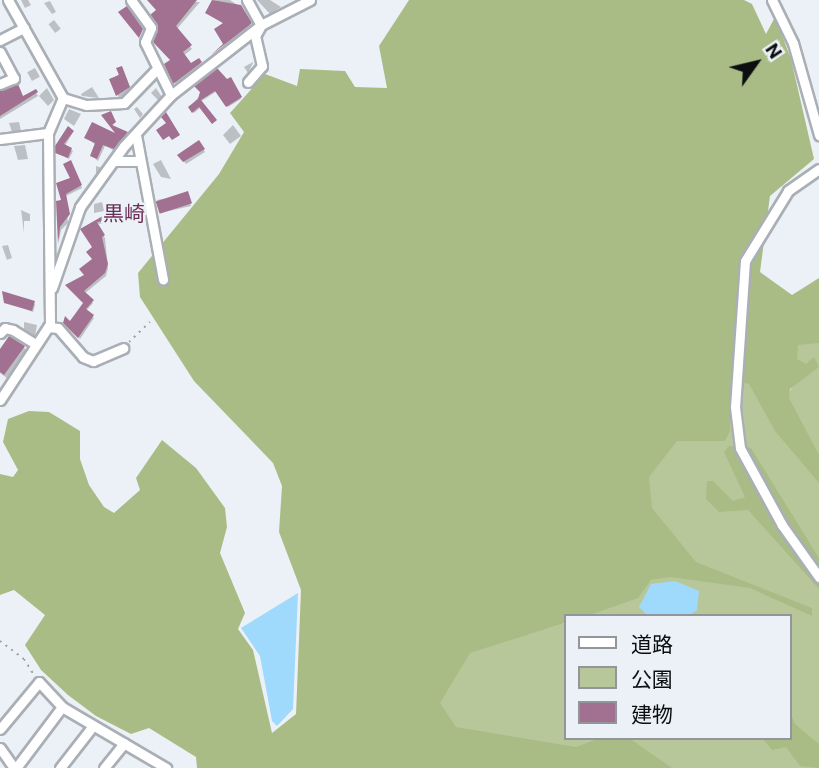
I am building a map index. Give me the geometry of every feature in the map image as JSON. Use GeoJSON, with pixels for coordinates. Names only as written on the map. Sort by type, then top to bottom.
{"type":"FeatureCollection","features":[{"type":"Feature","properties":{"kind":"street"},"geometry":{"type":"LineString","coordinates":[[8,0],[63,97],[86,105],[124,103],[157,69]]}},
{"type":"Feature","properties":{"kind":"street"},"geometry":{"type":"LineString","coordinates":[[131,0],[151,27],[145,42],[171,95]]}},
{"type":"Feature","properties":{"kind":"street"},"geometry":{"type":"LineString","coordinates":[[247,0],[261,25]]}},
{"type":"Feature","properties":{"kind":"street"},"geometry":{"type":"LineString","coordinates":[[52,288],[80,207],[92,186],[171,95],[261,25],[301,2],[310,0]]}},
{"type":"Feature","properties":{"kind":"street"},"geometry":{"type":"LineString","coordinates":[[772,0],[793,43],[819,135]]}},
{"type":"Feature","properties":{"kind":"street"},"geometry":{"type":"LineString","coordinates":[[248,82],[261,66],[255,36],[261,25]]}},
{"type":"Feature","properties":{"kind":"street"},"geometry":{"type":"LineString","coordinates":[[0,40],[24,28]]}},
{"type":"Feature","properties":{"kind":"street"},"geometry":{"type":"LineString","coordinates":[[0,52],[14,78],[0,84]]}},
{"type":"Feature","properties":{"kind":"street"},"geometry":{"type":"LineString","coordinates":[[0,400],[34,344],[48,327],[52,288],[48,133],[63,97]]}},
{"type":"Feature","properties":{"kind":"street"},"geometry":{"type":"LineString","coordinates":[[0,139],[48,133]]}},
{"type":"Feature","properties":{"kind":"street"},"geometry":{"type":"LineString","coordinates":[[136,135],[138,161],[158,235],[163,279]]}},
{"type":"Feature","properties":{"kind":"street"},"geometry":{"type":"LineString","coordinates":[[115,161],[138,161]]}},
{"type":"Feature","properties":{"kind":"street"},"geometry":{"type":"LineString","coordinates":[[819,169],[788,191],[745,261],[735,407],[740,448],[782,525],[819,577]]}},
{"type":"Feature","properties":{"kind":"street"},"geometry":{"type":"LineString","coordinates":[[48,327],[58,328],[83,357],[93,361],[123,348]]}},
{"type":"Feature","properties":{"kind":"street"},"geometry":{"type":"LineString","coordinates":[[0,333],[5,328],[13,330],[34,344]]}},
{"type":"Feature","properties":{"kind":"street"},"geometry":{"type":"LineString","coordinates":[[0,730],[38,681],[62,707],[92,727],[124,743],[153,764],[166,768]]}},
{"type":"Feature","properties":{"kind":"street"},"geometry":{"type":"LineString","coordinates":[[0,748],[15,768],[62,707]]}},
{"type":"Feature","properties":{"kind":"street"},"geometry":{"type":"LineString","coordinates":[[60,768],[92,727]]}},
{"type":"Feature","properties":{"kind":"street"},"geometry":{"type":"LineString","coordinates":[[104,768],[124,743]]}},
{"type":"Feature","properties":{"kind":"path"},"geometry":{"type":"LineString","coordinates":[[123,348],[150,322]]}},
{"type":"Feature","properties":{"kind":"path"},"geometry":{"type":"LineString","coordinates":[[0,641],[24,659],[38,681]]}},
{"type":"Feature","properties":{"kind":"green space"},"geometry":{"type":"Polygon","coordinates":[[[409,0],[744,0],[752,4],[766,34],[775,17],[791,59],[814,159],[770,196],[760,272],[792,295],[819,278],[819,343],[798,345],[797,359],[806,364],[814,357],[819,367],[790,389],[789,398],[819,455],[819,483],[775,431],[749,384],[730,380],[730,431],[725,441],[677,441],[649,477],[652,508],[696,562],[812,608],[812,616],[750,588],[670,577],[651,580],[638,598],[593,614],[564,614],[564,623],[470,653],[440,703],[456,727],[576,747],[595,740],[632,740],[672,768],[197,768],[196,757],[149,728],[131,734],[96,716],[68,695],[41,670],[25,645],[45,615],[14,590],[0,595],[0,474],[13,477],[18,470],[3,442],[8,419],[29,411],[49,412],[80,431],[80,459],[89,485],[104,507],[114,513],[140,490],[136,478],[162,440],[196,468],[225,508],[227,527],[220,553],[245,613],[238,629],[253,650],[272,733],[296,714],[301,590],[279,532],[282,486],[273,463],[194,381],[140,297],[138,273],[219,174],[244,132],[230,113],[265,74],[297,86],[300,69],[345,71],[355,87],[387,88],[379,46],[409,0]]]}},
{"type":"Feature","properties":{"kind":"green space"},"geometry":{"type":"Polygon","coordinates":[[[819,340],[819,458],[786,397],[805,366],[794,360],[795,343],[819,340]]]}},
{"type":"Feature","properties":{"kind":"green space"},"geometry":{"type":"Polygon","coordinates":[[[727,377],[751,381],[819,479],[819,768],[671,768],[631,740],[791,740],[791,614],[589,614],[651,580],[695,563],[649,509],[647,476],[727,377]]]}},
{"type":"Feature","properties":{"kind":"green space"},"geometry":{"type":"Polygon","coordinates":[[[729,446],[751,448],[819,558],[819,589],[748,510],[719,512],[706,499],[707,481],[713,481],[733,501],[745,497],[724,452],[729,446]]]}},
{"type":"Feature","properties":{"kind":"green space"},"geometry":{"type":"Polygon","coordinates":[[[564,623],[564,740],[598,740],[576,748],[455,728],[439,703],[469,652],[564,623]]]}},
{"type":"Feature","properties":{"kind":"green space"},"geometry":{"type":"Polygon","coordinates":[[[791,714],[795,724],[819,744],[819,768],[800,766],[786,747],[772,750],[764,740],[791,740],[791,714]]]}},
{"type":"Feature","properties":{"kind":"water"},"geometry":{"type":"Polygon","coordinates":[[[675,581],[699,591],[697,610],[691,614],[646,614],[639,607],[651,584],[675,581]]]}},
{"type":"Feature","properties":{"kind":"water"},"geometry":{"type":"Polygon","coordinates":[[[298,593],[293,709],[277,726],[272,721],[260,656],[241,628],[298,593]]]}},
{"type":"Feature","properties":{"kind":"building"},"geometry":{"type":"Polygon","coordinates":[[[147,0],[197,0],[176,26],[192,45],[183,52],[191,63],[199,58],[202,62],[173,84],[164,64],[170,60],[153,42],[158,28],[150,15],[156,10],[147,0]]]}},
{"type":"Feature","properties":{"kind":"building"},"geometry":{"type":"Polygon","coordinates":[[[212,0],[241,5],[252,23],[211,55],[223,44],[214,29],[223,23],[205,13],[212,0]]]}},
{"type":"Feature","properties":{"kind":"building"},"geometry":{"type":"Polygon","coordinates":[[[127,6],[143,29],[139,38],[118,12],[127,6]]]}},
{"type":"Feature","properties":{"kind":"building"},"geometry":{"type":"Polygon","coordinates":[[[122,66],[130,87],[116,96],[109,79],[119,75],[116,68],[122,66]]]}},
{"type":"Feature","properties":{"kind":"building"},"geometry":{"type":"Polygon","coordinates":[[[217,68],[227,79],[231,77],[242,97],[226,107],[215,91],[201,100],[217,120],[212,124],[199,107],[192,113],[188,107],[198,99],[200,92],[194,86],[217,68]]]}},
{"type":"Feature","properties":{"kind":"building"},"geometry":{"type":"Polygon","coordinates":[[[18,84],[23,96],[36,89],[38,92],[0,116],[0,91],[18,84]]]}},
{"type":"Feature","properties":{"kind":"building"},"geometry":{"type":"Polygon","coordinates":[[[111,111],[116,122],[112,125],[128,132],[114,149],[103,145],[97,159],[90,156],[95,143],[84,138],[92,122],[115,133],[101,115],[111,111]]]}},
{"type":"Feature","properties":{"kind":"building"},"geometry":{"type":"Polygon","coordinates":[[[166,112],[180,135],[172,140],[169,136],[163,140],[156,130],[166,123],[161,117],[166,112]]]}},
{"type":"Feature","properties":{"kind":"building"},"geometry":{"type":"Polygon","coordinates":[[[68,126],[74,131],[64,144],[72,148],[68,158],[55,153],[55,146],[68,126]]]}},
{"type":"Feature","properties":{"kind":"building"},"geometry":{"type":"Polygon","coordinates":[[[199,140],[205,149],[183,162],[177,155],[199,140]]]}},
{"type":"Feature","properties":{"kind":"building"},"geometry":{"type":"Polygon","coordinates":[[[71,160],[82,185],[66,194],[70,214],[60,227],[58,244],[56,201],[61,200],[56,183],[70,178],[63,164],[71,160]]]}},
{"type":"Feature","properties":{"kind":"building"},"geometry":{"type":"Polygon","coordinates":[[[188,191],[192,203],[160,214],[156,202],[188,191]]]}},
{"type":"Feature","properties":{"kind":"building"},"geometry":{"type":"Polygon","coordinates":[[[108,213],[109,221],[97,222],[105,235],[102,237],[108,264],[105,273],[84,291],[94,300],[86,309],[94,315],[78,338],[63,323],[65,316],[70,321],[83,303],[65,285],[84,275],[79,269],[92,259],[86,252],[92,247],[80,229],[108,213]]]}},
{"type":"Feature","properties":{"kind":"building"},"geometry":{"type":"Polygon","coordinates":[[[2,291],[35,301],[32,311],[4,303],[2,291]]]}},
{"type":"Feature","properties":{"kind":"building"},"geometry":{"type":"Polygon","coordinates":[[[9,336],[25,346],[4,375],[0,372],[0,349],[9,336]]]}},
{"type":"Feature","properties":{"kind":"district","name":"黒崎"},"geometry":{"type":"Point","coordinates":[124,214]}}]}
